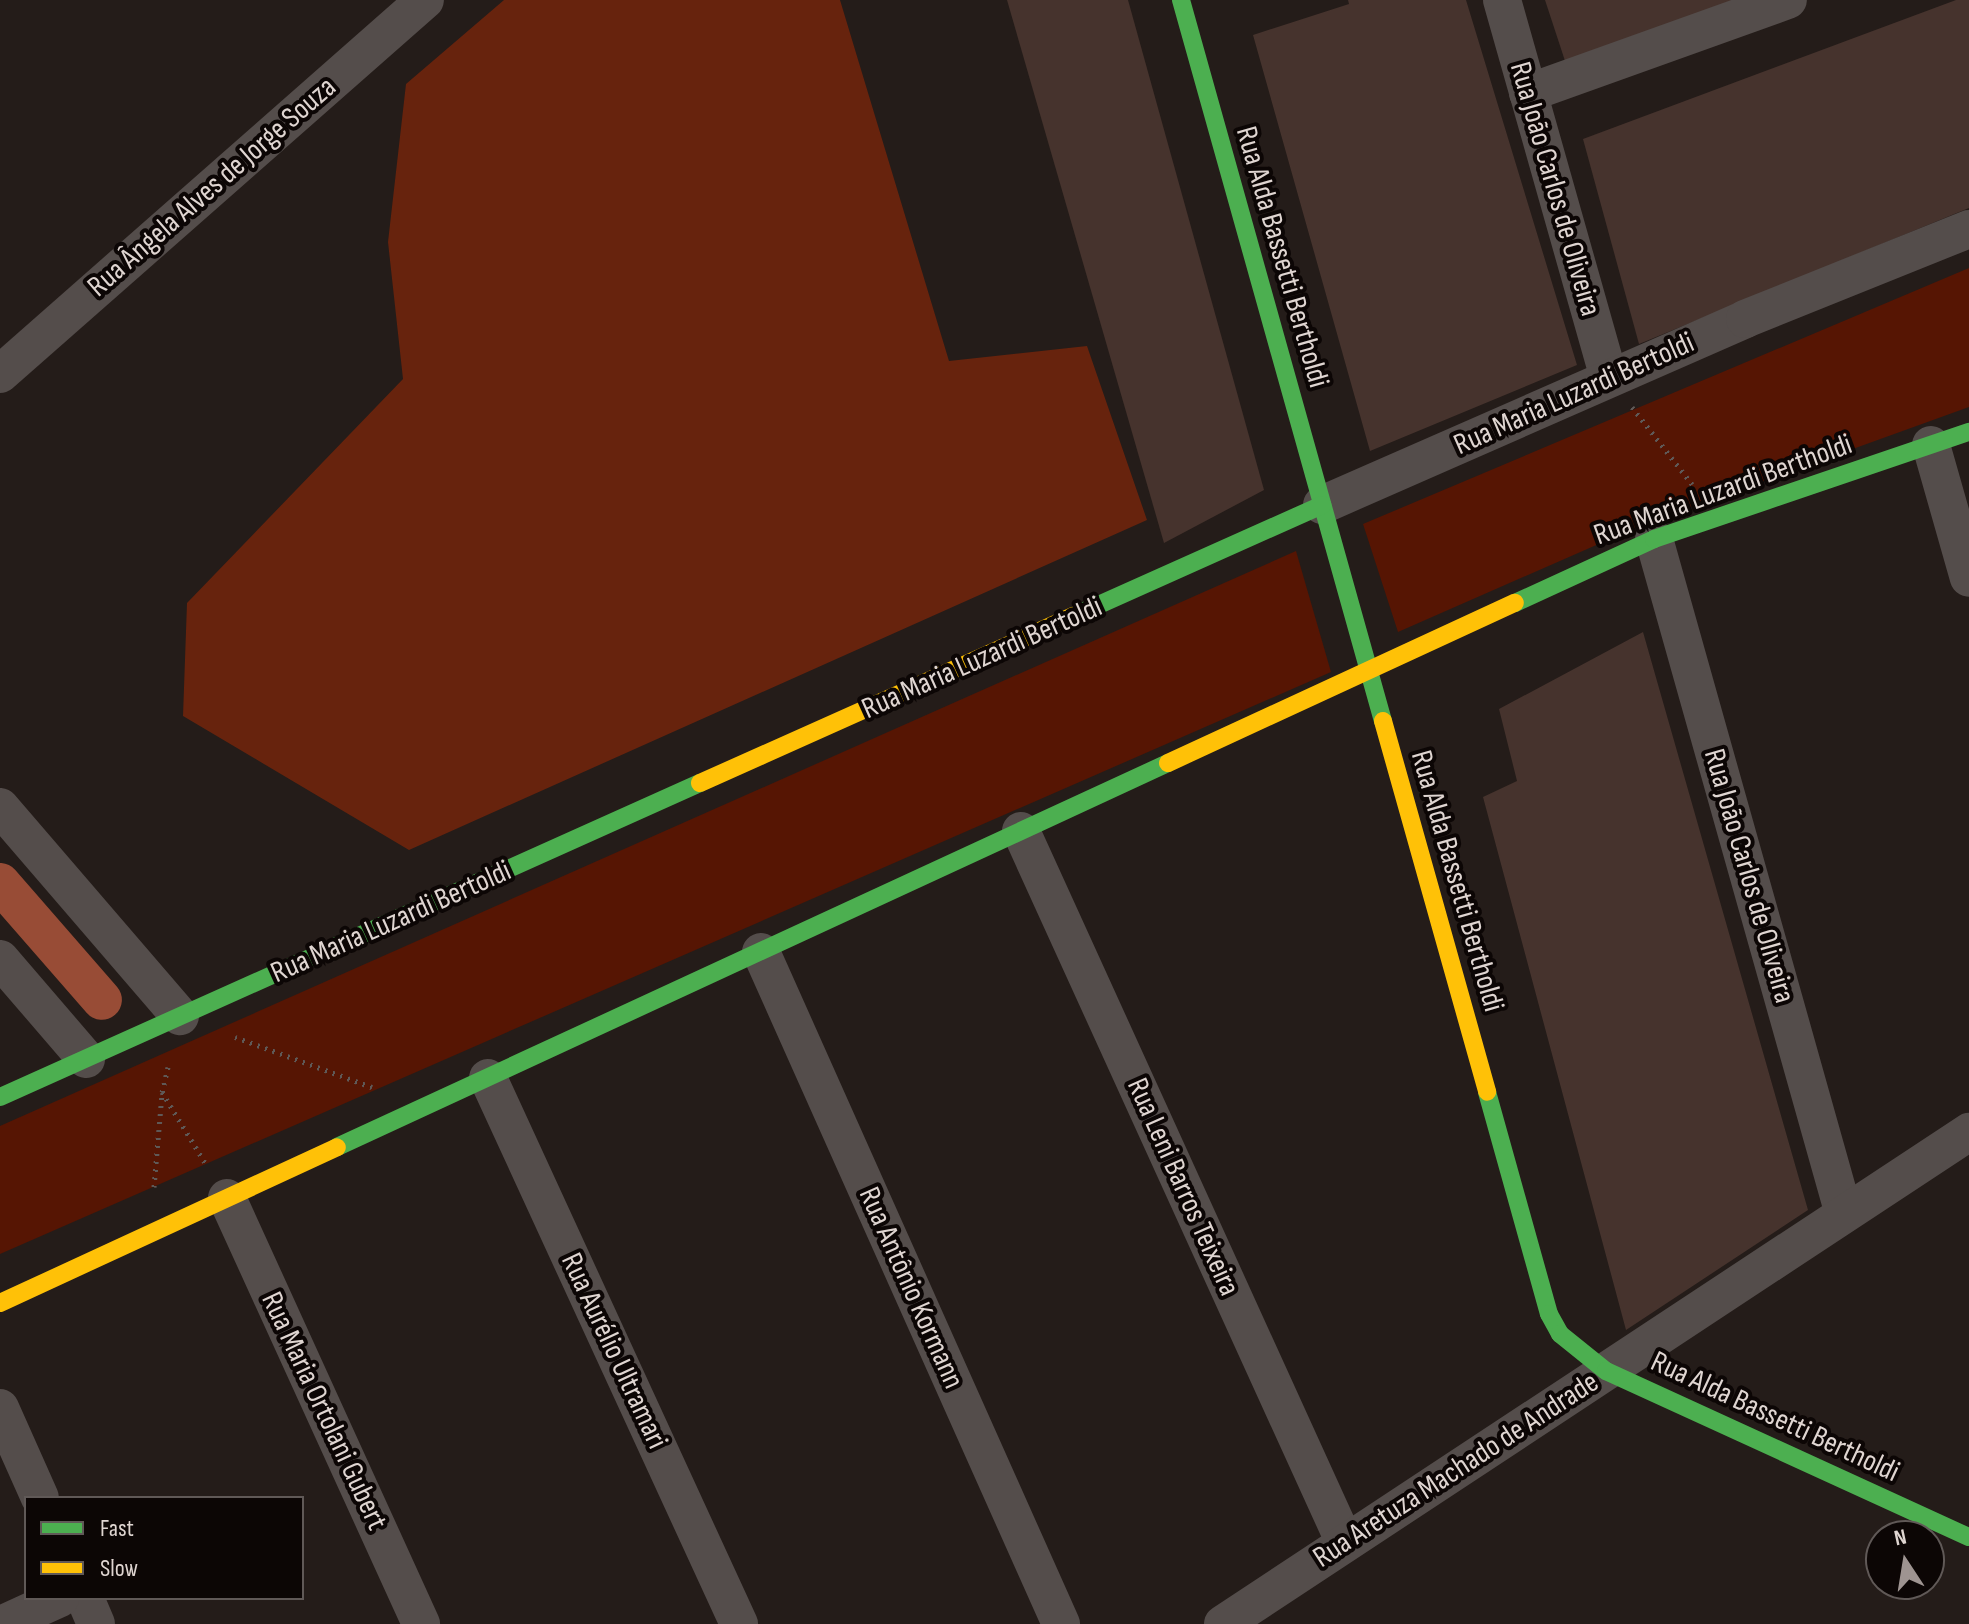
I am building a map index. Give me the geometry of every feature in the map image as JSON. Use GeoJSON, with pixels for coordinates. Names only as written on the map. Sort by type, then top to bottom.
{"type":"FeatureCollection","features":[{"type":"Feature","properties":{"kind":"street","name":"Rua Ângela Alves de Jorge Souza"},"geometry":{"type":"LineString","coordinates":[[0,374],[425,0]]}},
{"type":"Feature","properties":{"kind":"street","name":"Rua Alda Bassetti Bertholdi"},"geometry":{"type":"LineString","coordinates":[[1181,0],[1549,1314],[1560,1334],[1606,1371],[1969,1537]]}},
{"type":"Feature","properties":{"kind":"street","name":"Rua João Carlos de Oliveira"},"geometry":{"type":"LineString","coordinates":[[1502,0],[1609,378]]}},
{"type":"Feature","properties":{"kind":"street"},"geometry":{"type":"LineString","coordinates":[[1528,93],[1788,0]]}},
{"type":"Feature","properties":{"kind":"street","name":"Rua Maria Luzardi Bertoldi"},"geometry":{"type":"LineString","coordinates":[[0,1097],[1609,378],[1969,229]]}},
{"type":"Feature","properties":{"kind":"street","name":"Rua Maria Luzardi Bertholdi"},"geometry":{"type":"LineString","coordinates":[[1369,671],[1654,539],[1969,432]]}},
{"type":"Feature","properties":{"kind":"street"},"geometry":{"type":"LineString","coordinates":[[1931,445],[1969,578]]}},
{"type":"Feature","properties":{"kind":"street","name":"Rua João Carlos de Oliveira"},"geometry":{"type":"LineString","coordinates":[[1654,539],[1844,1214]]}},
{"type":"Feature","properties":{"kind":"street"},"geometry":{"type":"LineString","coordinates":[[0,1303],[1369,671]]}},
{"type":"Feature","properties":{"kind":"street"},"geometry":{"type":"LineString","coordinates":[[0,807],[180,1016]]}},
{"type":"Feature","properties":{"kind":"street","name":"Rua Leni Barros Teixeira"},"geometry":{"type":"LineString","coordinates":[[1021,831],[1345,1543]]}},
{"type":"Feature","properties":{"kind":"street","name":"Rua Antônio Kormann"},"geometry":{"type":"LineString","coordinates":[[761,952],[1061,1624]]}},
{"type":"Feature","properties":{"kind":"street"},"geometry":{"type":"LineString","coordinates":[[0,959],[86,1059]]}},
{"type":"Feature","properties":{"kind":"street","name":"Rua Aurélio Ultramari"},"geometry":{"type":"LineString","coordinates":[[488,1078],[739,1624]]}},
{"type":"Feature","properties":{"kind":"street","name":"Rua Aretuza Machado de Andrade"},"geometry":{"type":"LineString","coordinates":[[1223,1624],[1969,1132]]}},
{"type":"Feature","properties":{"kind":"street","name":"Rua Maria Ortolani Gubert"},"geometry":{"type":"LineString","coordinates":[[227,1198],[421,1624]]}},
{"type":"Feature","properties":{"kind":"street"},"geometry":{"type":"LineString","coordinates":[[0,1408],[39,1496]]}},
{"type":"Feature","properties":{"kind":"street"},"geometry":{"type":"LineString","coordinates":[[3,1624],[56,1600]]}},
{"type":"Feature","properties":{"kind":"street"},"geometry":{"type":"LineString","coordinates":[[86,1600],[96,1624]]}},
{"type":"Feature","properties":{"kind":"path"},"geometry":{"type":"LineString","coordinates":[[1609,378],[1718,517]]}},
{"type":"Feature","properties":{"kind":"path"},"geometry":{"type":"LineString","coordinates":[[151,1234],[162,1092],[180,1016],[426,1106]]}},
{"type":"Feature","properties":{"kind":"path"},"geometry":{"type":"LineString","coordinates":[[162,1092],[227,1198]]}},
{"type":"Feature","properties":{"kind":"shaded area"},"geometry":{"type":"Polygon","coordinates":[[[504,0],[840,0],[949,361],[1087,346],[1147,520],[409,850],[183,716],[187,603],[403,379],[388,242],[406,84],[504,0]]]}},
{"type":"Feature","properties":{"kind":"shaded area"},"geometry":{"type":"Polygon","coordinates":[[[1969,268],[1969,407],[1642,525],[1398,632],[1363,524],[1969,268]]]}},
{"type":"Feature","properties":{"kind":"shaded area"},"geometry":{"type":"Polygon","coordinates":[[[1296,551],[1331,672],[0,1254],[0,1126],[1296,551]]]}},
{"type":"Feature","properties":{"kind":"building"},"geometry":{"type":"Polygon","coordinates":[[[1007,0],[1128,0],[1264,490],[1164,543],[1007,0]]]}},
{"type":"Feature","properties":{"kind":"building"},"geometry":{"type":"Polygon","coordinates":[[[1348,0],[1466,0],[1577,365],[1370,451],[1253,35],[1349,4],[1348,0]]]}},
{"type":"Feature","properties":{"kind":"building"},"geometry":{"type":"Polygon","coordinates":[[[1545,0],[1754,0],[1567,67],[1545,0]]]}},
{"type":"Feature","properties":{"kind":"building"},"geometry":{"type":"Polygon","coordinates":[[[1956,0],[1969,0],[1969,208],[1639,344],[1583,139],[1956,0]]]}},
{"type":"Feature","properties":{"kind":"building"},"geometry":{"type":"Polygon","coordinates":[[[1643,632],[1808,1210],[1626,1330],[1483,797],[1517,781],[1499,709],[1643,632]]]}},
{"type":"Feature","properties":{"kind":"waterway"},"geometry":{"type":"LineString","coordinates":[[0,883],[102,1000]]}},
{"type":"Feature","properties":{"kind":"traffic: fast"},"geometry":{"type":"LineString","coordinates":[[1181,0],[1383,721]]}},
{"type":"Feature","properties":{"kind":"traffic: fast"},"geometry":{"type":"LineString","coordinates":[[1515,603],[1654,539],[1969,432]]}},
{"type":"Feature","properties":{"kind":"traffic: fast"},"geometry":{"type":"LineString","coordinates":[[1074,616],[1322,505]]}},
{"type":"Feature","properties":{"kind":"traffic: fast"},"geometry":{"type":"LineString","coordinates":[[337,1147],[1168,763]]}},
{"type":"Feature","properties":{"kind":"traffic: fast"},"geometry":{"type":"LineString","coordinates":[[0,1097],[700,783]]}},
{"type":"Feature","properties":{"kind":"traffic: fast"},"geometry":{"type":"LineString","coordinates":[[1487,1092],[1549,1314],[1560,1334],[1606,1371],[1969,1537]]}},
{"type":"Feature","properties":{"kind":"traffic: slow"},"geometry":{"type":"LineString","coordinates":[[1168,763],[1515,603]]}},
{"type":"Feature","properties":{"kind":"traffic: slow"},"geometry":{"type":"LineString","coordinates":[[700,783],[1074,616]]}},
{"type":"Feature","properties":{"kind":"traffic: slow"},"geometry":{"type":"LineString","coordinates":[[1383,721],[1487,1092]]}},
{"type":"Feature","properties":{"kind":"traffic: slow"},"geometry":{"type":"LineString","coordinates":[[0,1303],[337,1147]]}}]}
